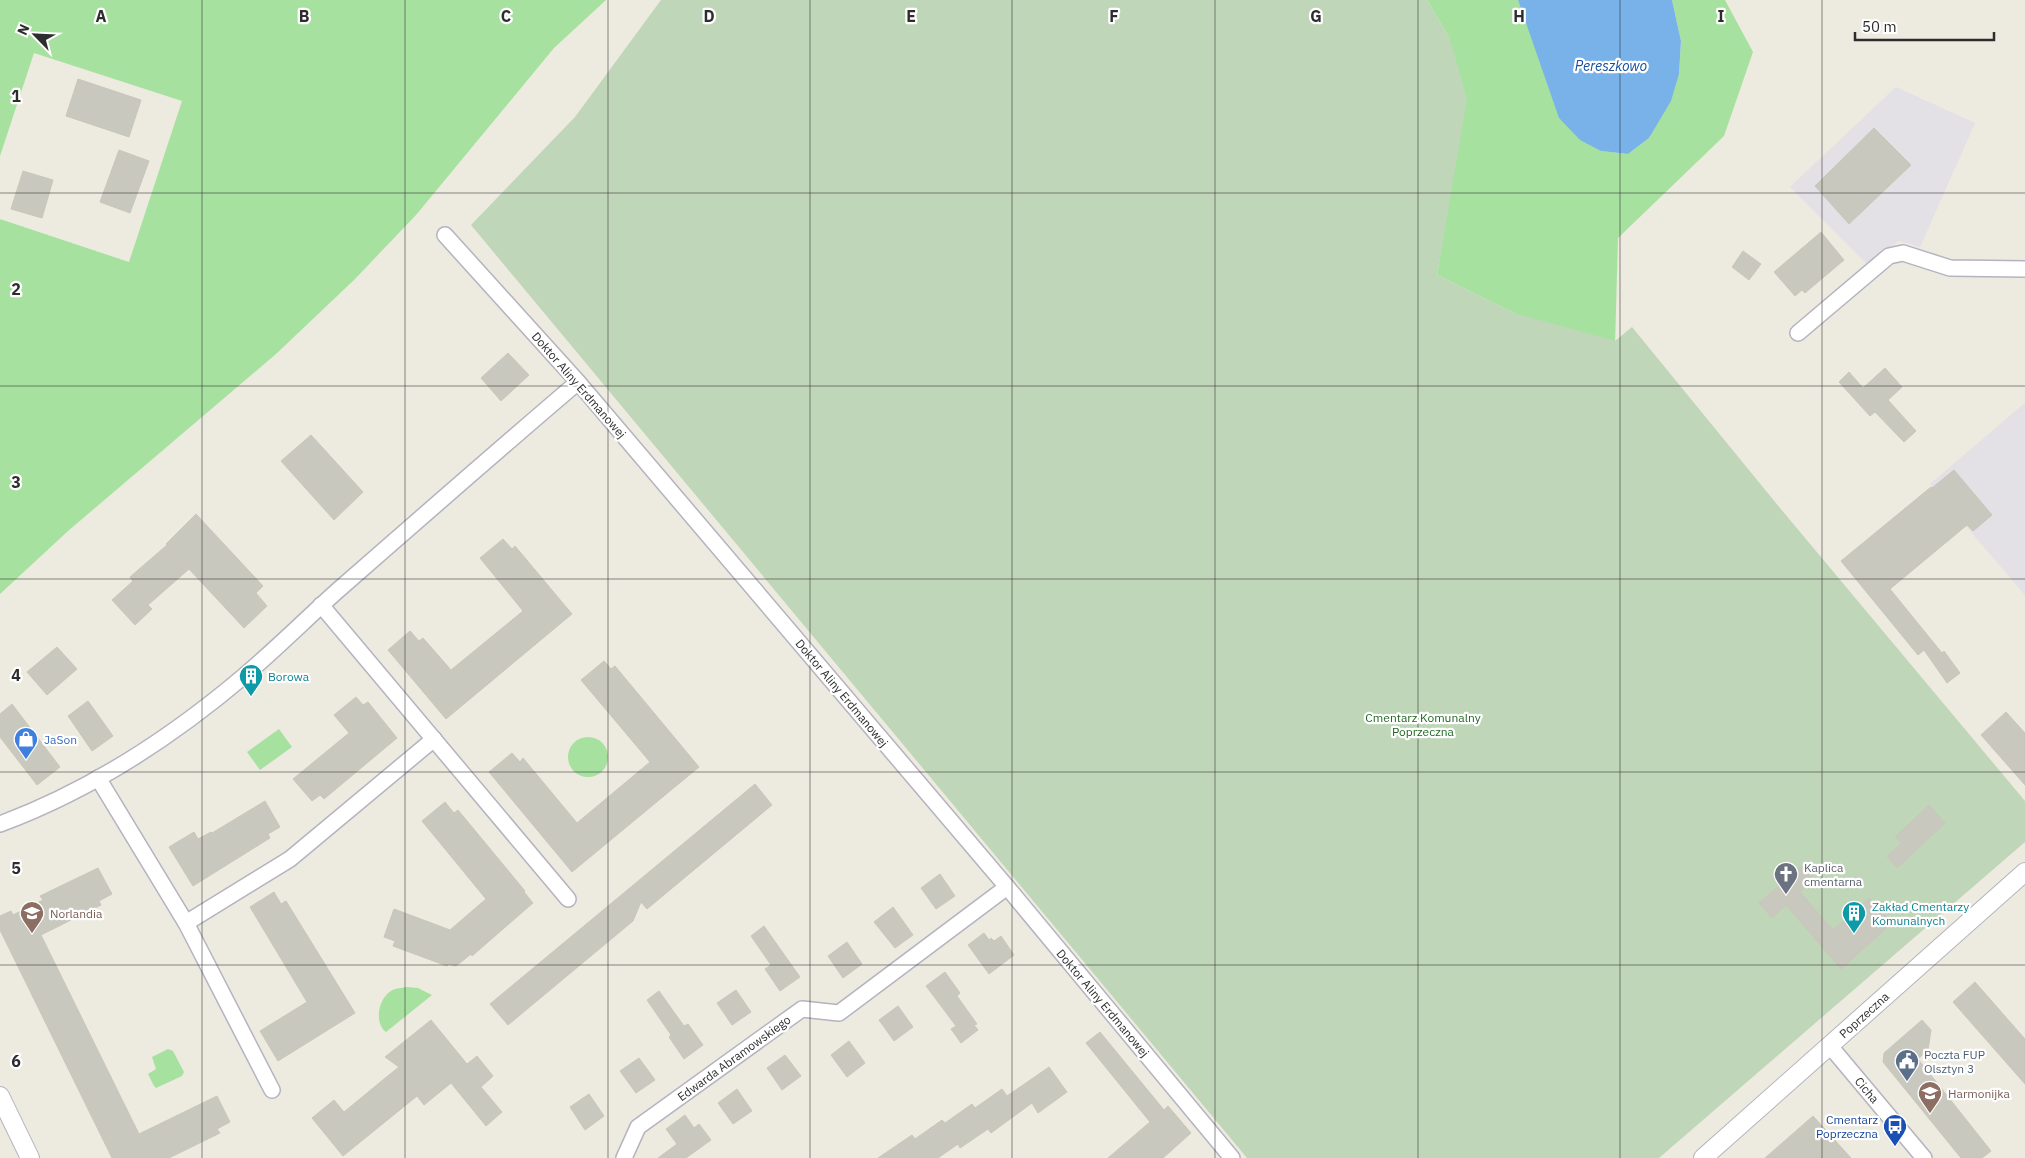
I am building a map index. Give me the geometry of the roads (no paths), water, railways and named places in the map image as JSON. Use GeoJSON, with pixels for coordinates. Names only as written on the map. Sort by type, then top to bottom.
{"type":"FeatureCollection","features":[{"type":"Feature","properties":{"kind":"street","name":"Doktor Aliny Erdmanowej"},"geometry":{"type":"LineString","coordinates":[[445,235],[578,382],[1007,887],[1232,1158]]}},
{"type":"Feature","properties":{"kind":"street"},"geometry":{"type":"LineString","coordinates":[[1798,334],[1889,256],[1903,253],[1950,268],[2025,270]]}},
{"type":"Feature","properties":{"kind":"street"},"geometry":{"type":"LineString","coordinates":[[0,824],[19,817],[98,778],[176,729],[245,676],[321,605],[578,382]]}},
{"type":"Feature","properties":{"kind":"street"},"geometry":{"type":"LineString","coordinates":[[321,605],[568,899]]}},
{"type":"Feature","properties":{"kind":"street"},"geometry":{"type":"LineString","coordinates":[[186,923],[290,859],[434,739]]}},
{"type":"Feature","properties":{"kind":"street"},"geometry":{"type":"LineString","coordinates":[[98,778],[186,923],[272,1090]]}},
{"type":"Feature","properties":{"kind":"street","name":"Poprzeczna"},"geometry":{"type":"LineString","coordinates":[[1703,1158],[2025,872]]}},
{"type":"Feature","properties":{"kind":"street","name":"Edwarda Abramowskiego"},"geometry":{"type":"LineString","coordinates":[[624,1158],[638,1127],[802,1009],[839,1013],[1007,887]]}},
{"type":"Feature","properties":{"kind":"street","name":"Cicha"},"geometry":{"type":"LineString","coordinates":[[1830,1046],[1924,1158]]}},
{"type":"Feature","properties":{"kind":"street"},"geometry":{"type":"LineString","coordinates":[[0,1096],[30,1158]]}},
{"type":"Feature","properties":{"kind":"water","name":"Pereszkowo"},"geometry":{"type":"Polygon","coordinates":[[[1518,0],[1672,0],[1681,41],[1679,74],[1671,101],[1649,138],[1628,154],[1601,151],[1580,140],[1559,118],[1518,0]]]}},
{"type":"Feature","properties":{"kind":"place","name":"Borowa"},"geometry":{"type":"Point","coordinates":[251,697]}},
{"type":"Feature","properties":{"kind":"place","name":"JaSon"},"geometry":{"type":"Point","coordinates":[26,760]}},
{"type":"Feature","properties":{"kind":"place","name":"Kaplica cmentarna"},"geometry":{"type":"Point","coordinates":[1786,895]}},
{"type":"Feature","properties":{"kind":"place","name":"Norlandia"},"geometry":{"type":"Point","coordinates":[32,934]}},
{"type":"Feature","properties":{"kind":"place","name":"Zakład Cmentarzy Komunalnych"},"geometry":{"type":"Point","coordinates":[1854,934]}},
{"type":"Feature","properties":{"kind":"place","name":"Poczta FUP Olsztyn 3"},"geometry":{"type":"Point","coordinates":[1907,1082]}},
{"type":"Feature","properties":{"kind":"place","name":"Harmonijka"},"geometry":{"type":"Point","coordinates":[1930,1114]}},
{"type":"Feature","properties":{"kind":"place","name":"Cmentarz Poprzeczna"},"geometry":{"type":"Point","coordinates":[1895,1147]}},
{"type":"Feature","properties":{"kind":"park label","name":"Cmentarz Komunalny Poprzeczna"},"geometry":{"type":"Point","coordinates":[1423,724]}}]}
